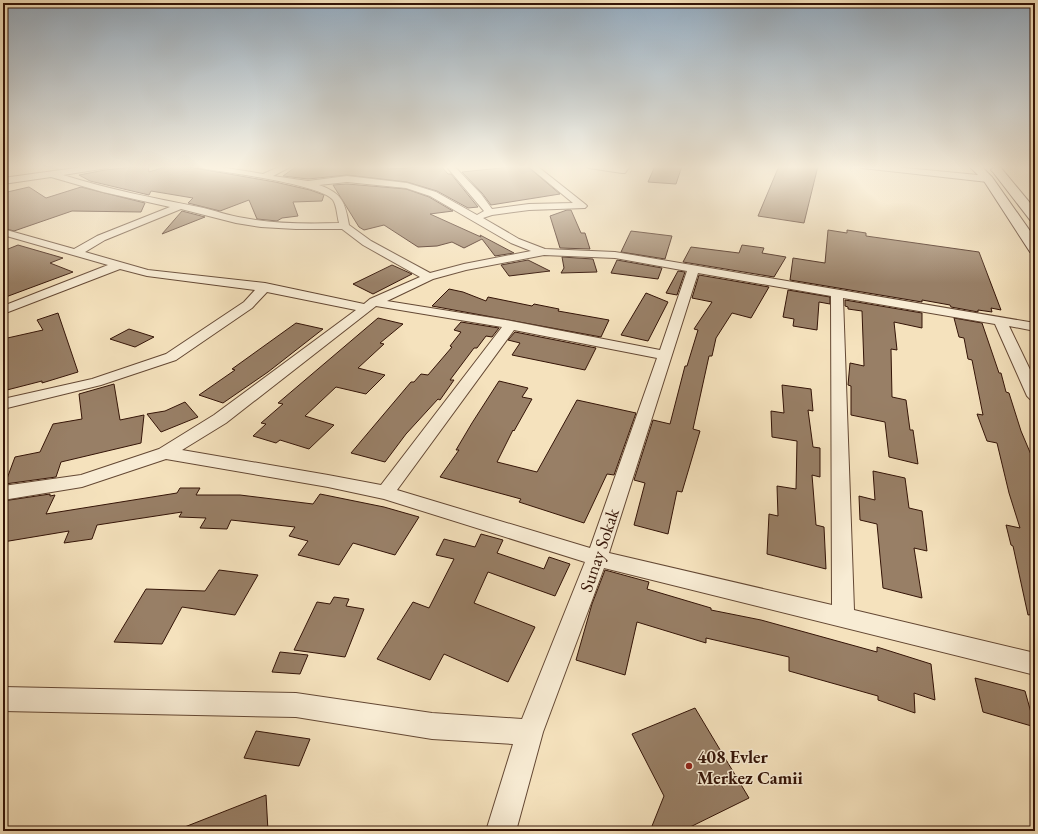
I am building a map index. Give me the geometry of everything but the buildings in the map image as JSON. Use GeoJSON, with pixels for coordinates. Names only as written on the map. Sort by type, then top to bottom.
{"type":"FeatureCollection","features":[{"type":"Feature","properties":{"kind":"main road"},"geometry":{"type":"LineString","coordinates":[[1005,205],[1035,249]]}},
{"type":"Feature","properties":{"kind":"main road"},"geometry":{"type":"LineString","coordinates":[[1025,205],[1035,217]]}},
{"type":"Feature","properties":{"kind":"street"},"geometry":{"type":"LineString","coordinates":[[170,205],[201,210],[248,222],[294,227],[344,226],[373,246],[429,277]]}},
{"type":"Feature","properties":{"kind":"street"},"geometry":{"type":"LineString","coordinates":[[341,205],[344,226]]}},
{"type":"Feature","properties":{"kind":"street"},"geometry":{"type":"LineString","coordinates":[[452,205],[515,241],[544,252]]}},
{"type":"Feature","properties":{"kind":"street"},"geometry":{"type":"LineString","coordinates":[[485,205],[490,212]]}},
{"type":"Feature","properties":{"kind":"street"},"geometry":{"type":"LineString","coordinates":[[476,219],[490,212],[529,207],[582,206],[581,205]]}},
{"type":"Feature","properties":{"kind":"street"},"geometry":{"type":"LineString","coordinates":[[77,252],[101,238],[180,207]]}},
{"type":"Feature","properties":{"kind":"street"},"geometry":{"type":"LineString","coordinates":[[3,232],[147,273],[265,287],[370,305],[511,325],[664,355]]}},
{"type":"Feature","properties":{"kind":"street"},"geometry":{"type":"LineString","coordinates":[[3,493],[82,482],[165,452],[220,419],[370,305],[429,277],[464,267],[544,252],[615,255],[1035,327]]}},
{"type":"Feature","properties":{"kind":"street"},"geometry":{"type":"LineString","coordinates":[[3,310],[119,265]]}},
{"type":"Feature","properties":{"kind":"street","name":"Sunay Sokak"},"geometry":{"type":"LineString","coordinates":[[501,831],[530,732],[597,558],[694,268]]}},
{"type":"Feature","properties":{"kind":"street"},"geometry":{"type":"LineString","coordinates":[[3,404],[96,382],[171,357],[248,305],[265,287]]}},
{"type":"Feature","properties":{"kind":"street"},"geometry":{"type":"LineString","coordinates":[[837,293],[844,618]]}},
{"type":"Feature","properties":{"kind":"street"},"geometry":{"type":"LineString","coordinates":[[1000,321],[1035,396]]}},
{"type":"Feature","properties":{"kind":"street"},"geometry":{"type":"LineString","coordinates":[[385,493],[511,325]]}},
{"type":"Feature","properties":{"kind":"street"},"geometry":{"type":"LineString","coordinates":[[165,452],[328,481],[385,493],[597,558],[1035,664]]}},
{"type":"Feature","properties":{"kind":"street"},"geometry":{"type":"LineString","coordinates":[[3,699],[296,705],[432,726],[530,732]]}},
{"type":"Feature","properties":{"kind":"place","name":"408 Evler Merkez Camii"},"geometry":{"type":"Point","coordinates":[689,766]}}]}
